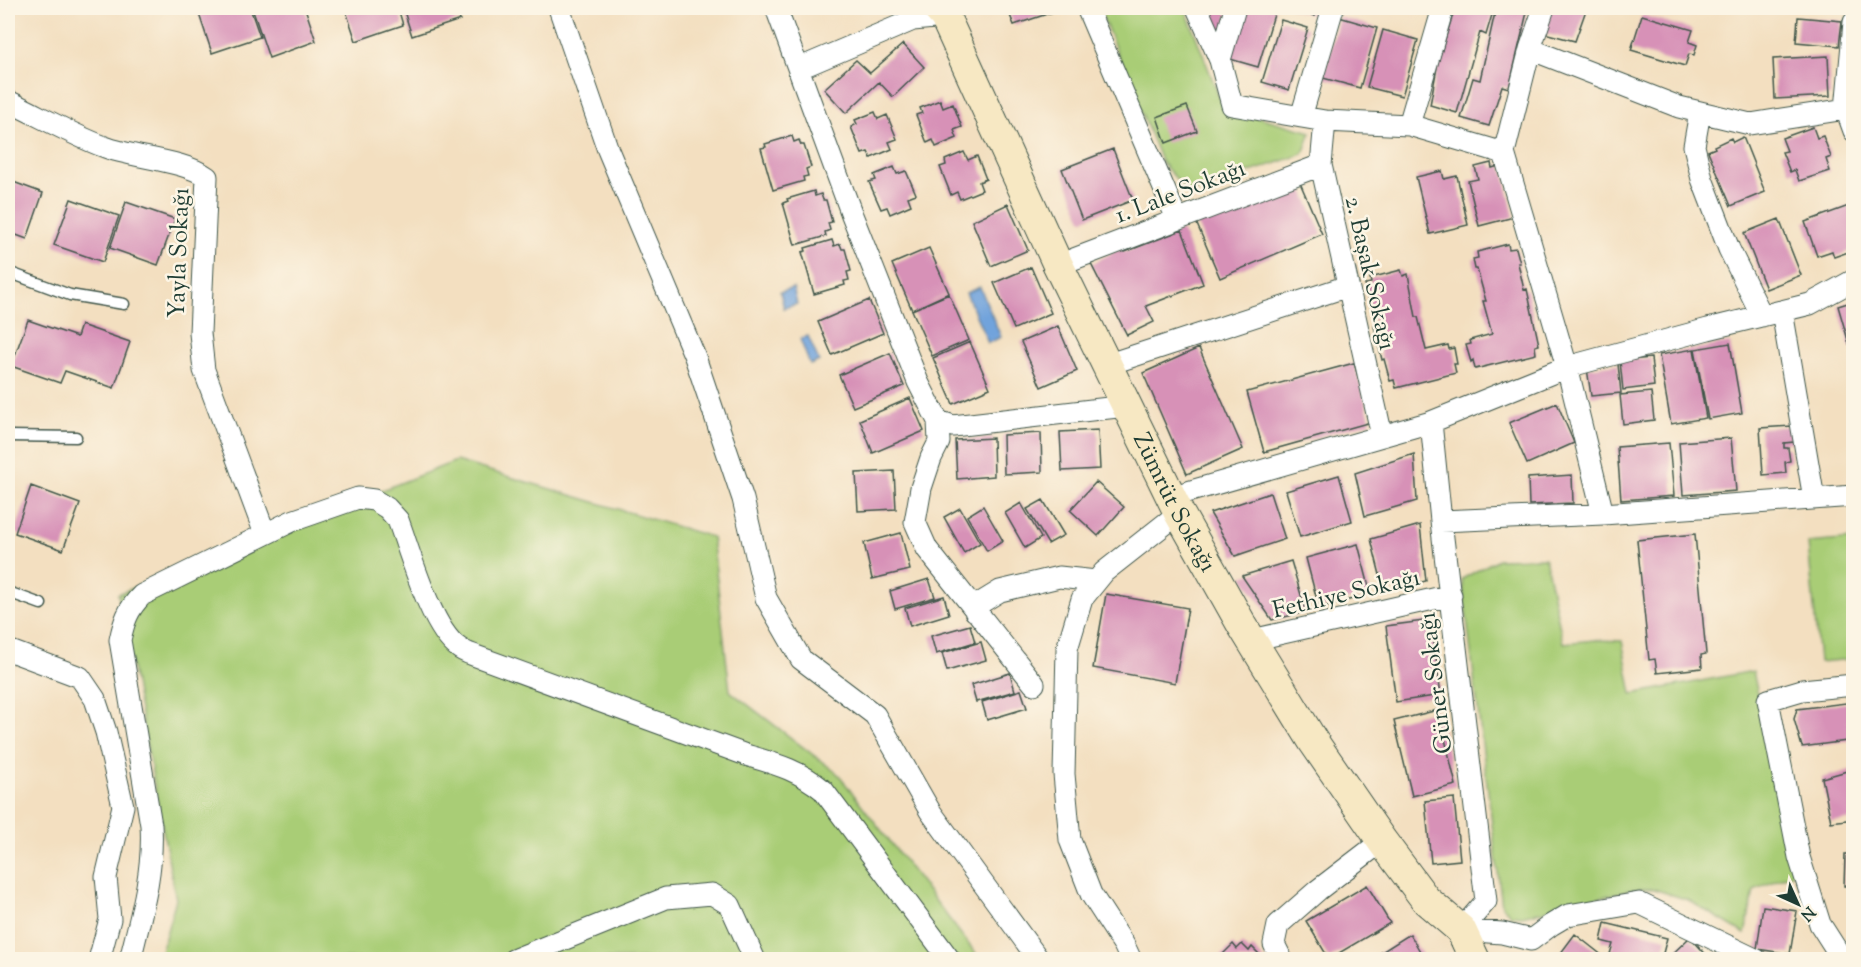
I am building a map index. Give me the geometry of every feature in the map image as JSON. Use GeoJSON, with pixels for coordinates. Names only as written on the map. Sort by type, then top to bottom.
{"type":"FeatureCollection","features":[{"type":"Feature","properties":{"kind":"street"},"geometry":{"type":"LineString","coordinates":[[559,8],[608,150],[695,357],[743,499],[766,597],[801,659],[875,715],[930,811],[1039,960]]}},
{"type":"Feature","properties":{"kind":"street"},"geometry":{"type":"LineString","coordinates":[[776,8],[800,68],[856,226],[918,382],[938,421],[939,442],[921,488],[915,522],[927,549],[1034,684]]}},
{"type":"Feature","properties":{"kind":"street"},"geometry":{"type":"LineString","coordinates":[[1087,8],[1177,219]]}},
{"type":"Feature","properties":{"kind":"street"},"geometry":{"type":"LineString","coordinates":[[1197,8],[1220,60],[1232,105],[1325,121],[1409,125],[1504,153]]}},
{"type":"Feature","properties":{"kind":"street"},"geometry":{"type":"LineString","coordinates":[[1220,60],[1235,8]]}},
{"type":"Feature","properties":{"kind":"street"},"geometry":{"type":"LineString","coordinates":[[1301,117],[1333,8]]}},
{"type":"Feature","properties":{"kind":"street"},"geometry":{"type":"LineString","coordinates":[[1409,125],[1443,8]]}},
{"type":"Feature","properties":{"kind":"street"},"geometry":{"type":"LineString","coordinates":[[1544,8],[1530,49],[1504,153],[1567,367],[1603,514]]}},
{"type":"Feature","properties":{"kind":"street"},"geometry":{"type":"LineString","coordinates":[[800,68],[913,20],[943,11]]}},
{"type":"Feature","properties":{"kind":"street","name":"Zümrüt Sokağı"},"geometry":{"type":"LineString","coordinates":[[943,11],[1058,265],[1174,505],[1313,741],[1382,842],[1426,900],[1461,930],[1475,960]]}},
{"type":"Feature","properties":{"kind":"street"},"geometry":{"type":"LineString","coordinates":[[1854,22],[1846,109],[1854,131]]}},
{"type":"Feature","properties":{"kind":"street"},"geometry":{"type":"LineString","coordinates":[[1530,49],[1679,107],[1750,124],[1846,109]]}},
{"type":"Feature","properties":{"kind":"street","name":"Yayla Sokağı"},"geometry":{"type":"LineString","coordinates":[[8,101],[104,147],[196,169],[207,177],[201,333],[204,370],[265,534]]}},
{"type":"Feature","properties":{"kind":"street"},"geometry":{"type":"LineString","coordinates":[[1700,112],[1694,146],[1702,178],[1729,249],[1772,313],[1814,499]]}},
{"type":"Feature","properties":{"kind":"street","name":"2. Başak Sokağı"},"geometry":{"type":"LineString","coordinates":[[1325,121],[1321,165],[1382,436]]}},
{"type":"Feature","properties":{"kind":"street","name":"1. Lale Sokağı"},"geometry":{"type":"LineString","coordinates":[[1058,265],[1321,165]]}},
{"type":"Feature","properties":{"kind":"street"},"geometry":{"type":"LineString","coordinates":[[1131,960],[1091,894],[1070,840],[1064,774],[1067,649],[1082,599],[1104,572],[1174,505],[1431,422],[1567,367],[1810,304],[1854,280]]}},
{"type":"Feature","properties":{"kind":"street"},"geometry":{"type":"LineString","coordinates":[[1106,365],[1348,286]]}},
{"type":"Feature","properties":{"kind":"street"},"geometry":{"type":"LineString","coordinates":[[938,421],[954,426],[1126,406]]}},
{"type":"Feature","properties":{"kind":"street","name":"Güner Sokağı"},"geometry":{"type":"LineString","coordinates":[[1431,422],[1486,901]]}},
{"type":"Feature","properties":{"kind":"street"},"geometry":{"type":"LineString","coordinates":[[1441,521],[1603,514],[1854,496]]}},
{"type":"Feature","properties":{"kind":"street"},"geometry":{"type":"LineString","coordinates":[[130,960],[151,871],[153,851],[152,825],[120,640],[125,618],[132,605],[142,595],[292,521],[358,498],[374,500],[398,519],[432,611],[447,636],[459,648],[724,747],[787,767],[808,777],[823,790],[950,960]]}},
{"type":"Feature","properties":{"kind":"street"},"geometry":{"type":"LineString","coordinates":[[975,611],[982,602],[1000,591],[1059,577],[1096,581]]}},
{"type":"Feature","properties":{"kind":"street","name":"Fethiye Sokağı"},"geometry":{"type":"LineString","coordinates":[[1252,640],[1451,595]]}},
{"type":"Feature","properties":{"kind":"street"},"geometry":{"type":"LineString","coordinates":[[8,650],[80,676],[95,699],[106,732],[123,806],[106,877],[110,919],[99,960]]}},
{"type":"Feature","properties":{"kind":"street"},"geometry":{"type":"LineString","coordinates":[[1842,960],[1820,924],[1799,857],[1768,700],[1802,690],[1854,685]]}},
{"type":"Feature","properties":{"kind":"street"},"geometry":{"type":"LineString","coordinates":[[1282,960],[1274,944],[1278,925],[1318,890],[1382,842]]}},
{"type":"Feature","properties":{"kind":"street"},"geometry":{"type":"LineString","coordinates":[[513,960],[666,898],[712,894],[730,905],[755,960]]}},
{"type":"Feature","properties":{"kind":"street"},"geometry":{"type":"LineString","coordinates":[[1461,930],[1486,901],[1502,933]]}},
{"type":"Feature","properties":{"kind":"street"},"geometry":{"type":"LineString","coordinates":[[1461,930],[1502,933],[1532,950],[1551,925],[1568,915],[1639,903],[1757,960]]}},
{"type":"Feature","properties":{"kind":"lane"},"geometry":{"type":"LineString","coordinates":[[8,272],[70,295],[124,304]]}},
{"type":"Feature","properties":{"kind":"lane"},"geometry":{"type":"LineString","coordinates":[[8,436],[76,437]]}},
{"type":"Feature","properties":{"kind":"lane"},"geometry":{"type":"LineString","coordinates":[[8,592],[41,604]]}},
{"type":"Feature","properties":{"kind":"green space"},"geometry":{"type":"Polygon","coordinates":[[[1099,8],[1185,8],[1223,107],[1311,132],[1303,154],[1189,193],[1162,163],[1099,8]]]}},
{"type":"Feature","properties":{"kind":"green space"},"geometry":{"type":"Polygon","coordinates":[[[456,461],[712,537],[730,691],[838,774],[980,959],[159,959],[176,899],[118,594],[456,461]]]}},
{"type":"Feature","properties":{"kind":"green space"},"geometry":{"type":"Polygon","coordinates":[[[1853,539],[1853,659],[1819,662],[1808,543],[1853,539]]]}},
{"type":"Feature","properties":{"kind":"green space"},"geometry":{"type":"Polygon","coordinates":[[[1545,558],[1563,643],[1596,640],[1622,641],[1632,694],[1753,671],[1795,872],[1754,890],[1745,934],[1688,900],[1654,889],[1634,889],[1522,916],[1511,915],[1502,906],[1462,579],[1498,559],[1545,558]]]}},
{"type":"Feature","properties":{"kind":"water"},"geometry":{"type":"Polygon","coordinates":[[[980,287],[1001,337],[988,343],[966,293],[980,287]]]}},
{"type":"Feature","properties":{"kind":"water"},"geometry":{"type":"Polygon","coordinates":[[[793,288],[797,304],[784,308],[780,292],[793,288]]]}},
{"type":"Feature","properties":{"kind":"water"},"geometry":{"type":"Polygon","coordinates":[[[808,336],[819,361],[810,365],[800,339],[808,336]]]}},
{"type":"Feature","properties":{"kind":"building"},"geometry":{"type":"Polygon","coordinates":[[[197,8],[250,8],[260,37],[212,53],[197,8]]]}},
{"type":"Feature","properties":{"kind":"building"},"geometry":{"type":"Polygon","coordinates":[[[252,8],[305,8],[316,41],[269,58],[252,8]]]}},
{"type":"Feature","properties":{"kind":"building"},"geometry":{"type":"Polygon","coordinates":[[[345,8],[398,8],[403,25],[356,41],[345,8]]]}},
{"type":"Feature","properties":{"kind":"building"},"geometry":{"type":"Polygon","coordinates":[[[403,8],[455,8],[460,20],[412,36],[403,8]]]}},
{"type":"Feature","properties":{"kind":"building"},"geometry":{"type":"Polygon","coordinates":[[[1007,8],[1058,8],[1059,10],[1014,25],[1007,8]]]}},
{"type":"Feature","properties":{"kind":"building"},"geometry":{"type":"Polygon","coordinates":[[[1205,8],[1229,8],[1222,41],[1205,8]]]}},
{"type":"Feature","properties":{"kind":"building"},"geometry":{"type":"Polygon","coordinates":[[[1245,8],[1276,8],[1258,67],[1230,59],[1245,8]]]}},
{"type":"Feature","properties":{"kind":"building"},"geometry":{"type":"Polygon","coordinates":[[[1289,8],[1318,8],[1315,16],[1289,8]]]}},
{"type":"Feature","properties":{"kind":"building"},"geometry":{"type":"Polygon","coordinates":[[[1455,8],[1494,8],[1486,35],[1480,32],[1457,113],[1430,105],[1438,62],[1455,8]]]}},
{"type":"Feature","properties":{"kind":"building"},"geometry":{"type":"Polygon","coordinates":[[[1496,8],[1528,8],[1509,88],[1502,86],[1489,126],[1461,118],[1473,78],[1480,80],[1496,8]]]}},
{"type":"Feature","properties":{"kind":"building"},"geometry":{"type":"Polygon","coordinates":[[[1552,8],[1586,10],[1575,41],[1544,33],[1552,8]]]}},
{"type":"Feature","properties":{"kind":"building"},"geometry":{"type":"Polygon","coordinates":[[[1642,15],[1693,30],[1689,42],[1697,45],[1694,55],[1689,54],[1685,66],[1631,50],[1642,15]]]}},
{"type":"Feature","properties":{"kind":"building"},"geometry":{"type":"Polygon","coordinates":[[[1339,17],[1377,28],[1360,88],[1323,78],[1339,17]]]}},
{"type":"Feature","properties":{"kind":"building"},"geometry":{"type":"Polygon","coordinates":[[[1798,17],[1842,21],[1839,46],[1796,42],[1798,17]]]}},
{"type":"Feature","properties":{"kind":"building"},"geometry":{"type":"Polygon","coordinates":[[[1281,20],[1308,28],[1289,90],[1262,82],[1281,20]]]}},
{"type":"Feature","properties":{"kind":"building"},"geometry":{"type":"Polygon","coordinates":[[[1383,30],[1418,40],[1402,96],[1367,87],[1383,30]]]}},
{"type":"Feature","properties":{"kind":"building"},"geometry":{"type":"Polygon","coordinates":[[[903,44],[924,67],[893,97],[879,82],[846,113],[824,89],[856,60],[870,73],[903,44]]]}},
{"type":"Feature","properties":{"kind":"building"},"geometry":{"type":"Polygon","coordinates":[[[1828,56],[1830,96],[1775,99],[1773,59],[1828,56]]]}},
{"type":"Feature","properties":{"kind":"building"},"geometry":{"type":"Polygon","coordinates":[[[940,100],[943,108],[953,104],[962,127],[954,130],[957,138],[936,147],[933,140],[927,143],[916,115],[922,113],[920,108],[940,100]]]}},
{"type":"Feature","properties":{"kind":"building"},"geometry":{"type":"Polygon","coordinates":[[[1187,106],[1197,131],[1166,143],[1157,117],[1187,106]]]}},
{"type":"Feature","properties":{"kind":"building"},"geometry":{"type":"Polygon","coordinates":[[[875,112],[878,119],[887,115],[897,139],[889,142],[892,149],[871,158],[868,152],[862,154],[851,127],[857,124],[855,120],[875,112]]]}},
{"type":"Feature","properties":{"kind":"building"},"geometry":{"type":"Polygon","coordinates":[[[1813,127],[1817,138],[1823,136],[1831,157],[1826,159],[1830,171],[1799,181],[1795,170],[1790,172],[1782,152],[1787,151],[1782,138],[1813,127]]]}},
{"type":"Feature","properties":{"kind":"building"},"geometry":{"type":"Polygon","coordinates":[[[792,136],[794,142],[799,140],[801,145],[804,145],[811,167],[806,169],[808,176],[803,177],[804,181],[773,190],[761,148],[766,147],[765,144],[792,136]]]}},
{"type":"Feature","properties":{"kind":"building"},"geometry":{"type":"Polygon","coordinates":[[[1743,137],[1765,192],[1731,206],[1708,151],[1731,138],[1733,142],[1743,137]]]}},
{"type":"Feature","properties":{"kind":"building"},"geometry":{"type":"Polygon","coordinates":[[[1113,149],[1133,200],[1082,220],[1062,169],[1113,149]]]}},
{"type":"Feature","properties":{"kind":"building"},"geometry":{"type":"Polygon","coordinates":[[[964,152],[968,160],[977,156],[986,179],[979,182],[982,190],[960,199],[957,192],[951,195],[940,167],[946,165],[945,160],[964,152]]]}},
{"type":"Feature","properties":{"kind":"building"},"geometry":{"type":"Polygon","coordinates":[[[1491,163],[1492,168],[1502,165],[1514,217],[1479,226],[1468,181],[1478,179],[1475,167],[1491,163]]]}},
{"type":"Feature","properties":{"kind":"building"},"geometry":{"type":"Polygon","coordinates":[[[894,167],[897,174],[906,171],[916,194],[908,197],[911,205],[890,214],[887,207],[881,209],[869,182],[876,180],[874,175],[894,167]]]}},
{"type":"Feature","properties":{"kind":"building"},"geometry":{"type":"Polygon","coordinates":[[[1442,171],[1444,179],[1457,176],[1468,225],[1430,234],[1416,177],[1442,171]]]}},
{"type":"Feature","properties":{"kind":"building"},"geometry":{"type":"Polygon","coordinates":[[[1298,178],[1322,234],[1220,278],[1196,222],[1298,178]]]}},
{"type":"Feature","properties":{"kind":"building"},"geometry":{"type":"Polygon","coordinates":[[[8,180],[43,193],[27,239],[8,232],[8,180]]]}},
{"type":"Feature","properties":{"kind":"building"},"geometry":{"type":"Polygon","coordinates":[[[814,191],[815,196],[821,194],[823,200],[826,200],[832,222],[828,223],[830,230],[825,232],[826,236],[795,245],[783,203],[788,201],[787,199],[814,191]]]}},
{"type":"Feature","properties":{"kind":"building"},"geometry":{"type":"Polygon","coordinates":[[[71,199],[119,216],[103,262],[54,245],[71,199]]]}},
{"type":"Feature","properties":{"kind":"building"},"geometry":{"type":"Polygon","coordinates":[[[126,202],[175,219],[158,265],[110,248],[126,202]]]}},
{"type":"Feature","properties":{"kind":"building"},"geometry":{"type":"Polygon","coordinates":[[[1008,204],[1028,250],[991,266],[972,221],[1008,204]]]}},
{"type":"Feature","properties":{"kind":"building"},"geometry":{"type":"Polygon","coordinates":[[[1854,204],[1854,250],[1834,257],[1832,251],[1817,256],[1805,222],[1854,204]]]}},
{"type":"Feature","properties":{"kind":"building"},"geometry":{"type":"Polygon","coordinates":[[[1779,219],[1801,275],[1766,289],[1744,233],[1779,219]]]}},
{"type":"Feature","properties":{"kind":"building"},"geometry":{"type":"Polygon","coordinates":[[[1182,230],[1203,284],[1146,306],[1154,322],[1127,335],[1091,264],[1123,247],[1125,252],[1182,230]]]}},
{"type":"Feature","properties":{"kind":"building"},"geometry":{"type":"Polygon","coordinates":[[[832,240],[834,246],[840,244],[842,249],[845,249],[851,271],[847,272],[849,280],[844,281],[845,285],[814,294],[802,252],[806,251],[805,248],[832,240]]]}},
{"type":"Feature","properties":{"kind":"building"},"geometry":{"type":"Polygon","coordinates":[[[1508,244],[1509,249],[1516,248],[1524,290],[1527,289],[1539,345],[1535,346],[1536,354],[1475,369],[1466,345],[1471,344],[1470,340],[1492,334],[1483,301],[1486,301],[1473,259],[1478,258],[1477,252],[1508,244]]]}},
{"type":"Feature","properties":{"kind":"building"},"geometry":{"type":"Polygon","coordinates":[[[929,248],[949,293],[912,310],[892,264],[929,248]]]}},
{"type":"Feature","properties":{"kind":"building"},"geometry":{"type":"Polygon","coordinates":[[[1031,267],[1051,313],[1014,329],[994,283],[1031,267]]]}},
{"type":"Feature","properties":{"kind":"building"},"geometry":{"type":"Polygon","coordinates":[[[1401,270],[1403,276],[1408,274],[1416,317],[1418,317],[1426,350],[1448,345],[1449,349],[1454,348],[1457,364],[1454,364],[1456,373],[1396,388],[1394,380],[1390,381],[1384,359],[1382,360],[1365,284],[1371,283],[1370,278],[1401,270]]]}},
{"type":"Feature","properties":{"kind":"building"},"geometry":{"type":"Polygon","coordinates":[[[949,294],[969,340],[932,356],[912,310],[949,294]]]}},
{"type":"Feature","properties":{"kind":"building"},"geometry":{"type":"Polygon","coordinates":[[[869,300],[883,333],[832,355],[818,322],[869,300]]]}},
{"type":"Feature","properties":{"kind":"building"},"geometry":{"type":"Polygon","coordinates":[[[1854,301],[1854,346],[1850,347],[1838,306],[1854,301]]]}},
{"type":"Feature","properties":{"kind":"building"},"geometry":{"type":"Polygon","coordinates":[[[28,320],[77,337],[81,325],[130,342],[114,388],[65,371],[60,383],[11,366],[28,320]]]}},
{"type":"Feature","properties":{"kind":"building"},"geometry":{"type":"Polygon","coordinates":[[[1058,326],[1077,371],[1041,387],[1021,342],[1058,326]]]}},
{"type":"Feature","properties":{"kind":"building"},"geometry":{"type":"Polygon","coordinates":[[[970,342],[990,388],[953,404],[933,358],[970,342]]]}},
{"type":"Feature","properties":{"kind":"building"},"geometry":{"type":"Polygon","coordinates":[[[1730,343],[1742,413],[1708,419],[1695,349],[1730,343]]]}},
{"type":"Feature","properties":{"kind":"building"},"geometry":{"type":"Polygon","coordinates":[[[1199,348],[1243,449],[1187,474],[1143,373],[1199,348]]]}},
{"type":"Feature","properties":{"kind":"building"},"geometry":{"type":"Polygon","coordinates":[[[1694,349],[1706,418],[1671,424],[1659,355],[1694,349]]]}},
{"type":"Feature","properties":{"kind":"building"},"geometry":{"type":"Polygon","coordinates":[[[890,353],[904,386],[853,407],[839,375],[890,353]]]}},
{"type":"Feature","properties":{"kind":"building"},"geometry":{"type":"Polygon","coordinates":[[[1651,358],[1654,386],[1623,390],[1620,361],[1651,358]]]}},
{"type":"Feature","properties":{"kind":"building"},"geometry":{"type":"Polygon","coordinates":[[[1354,363],[1371,422],[1264,452],[1247,392],[1354,363]]]}},
{"type":"Feature","properties":{"kind":"building"},"geometry":{"type":"Polygon","coordinates":[[[1618,364],[1621,393],[1591,396],[1587,368],[1618,364]]]}},
{"type":"Feature","properties":{"kind":"building"},"geometry":{"type":"Polygon","coordinates":[[[1651,392],[1654,420],[1623,424],[1620,395],[1651,392]]]}},
{"type":"Feature","properties":{"kind":"building"},"geometry":{"type":"Polygon","coordinates":[[[910,398],[924,431],[873,453],[860,420],[910,398]]]}},
{"type":"Feature","properties":{"kind":"building"},"geometry":{"type":"Polygon","coordinates":[[[1557,403],[1574,443],[1527,464],[1509,423],[1557,403]]]}},
{"type":"Feature","properties":{"kind":"building"},"geometry":{"type":"Polygon","coordinates":[[[1793,426],[1794,442],[1784,443],[1784,448],[1788,448],[1790,461],[1785,462],[1786,473],[1763,475],[1760,428],[1793,426]]]}},
{"type":"Feature","properties":{"kind":"building"},"geometry":{"type":"Polygon","coordinates":[[[1098,430],[1100,469],[1062,471],[1060,432],[1098,430]]]}},
{"type":"Feature","properties":{"kind":"building"},"geometry":{"type":"Polygon","coordinates":[[[1041,433],[1042,472],[1004,474],[1003,435],[1041,433]]]}},
{"type":"Feature","properties":{"kind":"building"},"geometry":{"type":"Polygon","coordinates":[[[993,438],[994,476],[957,479],[955,440],[993,438]]]}},
{"type":"Feature","properties":{"kind":"building"},"geometry":{"type":"Polygon","coordinates":[[[1731,438],[1736,491],[1683,495],[1679,442],[1731,438]]]}},
{"type":"Feature","properties":{"kind":"building"},"geometry":{"type":"Polygon","coordinates":[[[1669,443],[1674,496],[1621,500],[1617,447],[1669,443]]]}},
{"type":"Feature","properties":{"kind":"building"},"geometry":{"type":"Polygon","coordinates":[[[1414,454],[1417,501],[1365,516],[1355,473],[1414,454]]]}},
{"type":"Feature","properties":{"kind":"building"},"geometry":{"type":"Polygon","coordinates":[[[894,471],[896,509],[858,511],[856,473],[894,471]]]}},
{"type":"Feature","properties":{"kind":"building"},"geometry":{"type":"Polygon","coordinates":[[[1339,475],[1352,521],[1300,537],[1286,491],[1339,475]]]}},
{"type":"Feature","properties":{"kind":"building"},"geometry":{"type":"Polygon","coordinates":[[[1572,475],[1573,503],[1529,505],[1528,478],[1572,475]]]}},
{"type":"Feature","properties":{"kind":"building"},"geometry":{"type":"Polygon","coordinates":[[[1096,482],[1124,507],[1098,536],[1070,510],[1096,482]]]}},
{"type":"Feature","properties":{"kind":"building"},"geometry":{"type":"Polygon","coordinates":[[[31,486],[80,504],[63,550],[15,533],[31,486]]]}},
{"type":"Feature","properties":{"kind":"building"},"geometry":{"type":"Polygon","coordinates":[[[1270,493],[1285,539],[1235,556],[1210,513],[1270,493]]]}},
{"type":"Feature","properties":{"kind":"building"},"geometry":{"type":"Polygon","coordinates":[[[1043,500],[1064,535],[1048,544],[1027,509],[1043,500]]]}},
{"type":"Feature","properties":{"kind":"building"},"geometry":{"type":"Polygon","coordinates":[[[1021,503],[1041,538],[1025,548],[1005,513],[1021,503]]]}},
{"type":"Feature","properties":{"kind":"building"},"geometry":{"type":"Polygon","coordinates":[[[983,506],[1003,541],[987,551],[967,516],[983,506]]]}},
{"type":"Feature","properties":{"kind":"building"},"geometry":{"type":"Polygon","coordinates":[[[960,508],[980,543],[964,553],[944,517],[960,508]]]}},
{"type":"Feature","properties":{"kind":"building"},"geometry":{"type":"Polygon","coordinates":[[[1420,525],[1426,581],[1384,591],[1371,539],[1420,525]]]}},
{"type":"Feature","properties":{"kind":"building"},"geometry":{"type":"Polygon","coordinates":[[[901,533],[910,570],[872,579],[864,543],[901,533]]]}},
{"type":"Feature","properties":{"kind":"building"},"geometry":{"type":"Polygon","coordinates":[[[1695,534],[1706,654],[1701,655],[1702,668],[1657,673],[1655,659],[1649,660],[1637,540],[1695,534]]]}},
{"type":"Feature","properties":{"kind":"building"},"geometry":{"type":"Polygon","coordinates":[[[1358,544],[1371,594],[1319,608],[1306,558],[1358,544]]]}},
{"type":"Feature","properties":{"kind":"building"},"geometry":{"type":"Polygon","coordinates":[[[1291,561],[1306,612],[1272,620],[1242,576],[1291,561]]]}},
{"type":"Feature","properties":{"kind":"building"},"geometry":{"type":"Polygon","coordinates":[[[929,579],[935,597],[895,609],[890,591],[929,579]]]}},
{"type":"Feature","properties":{"kind":"building"},"geometry":{"type":"Polygon","coordinates":[[[1106,594],[1188,608],[1175,683],[1093,668],[1106,594]]]}},
{"type":"Feature","properties":{"kind":"building"},"geometry":{"type":"Polygon","coordinates":[[[944,596],[949,614],[910,626],[905,608],[944,596]]]}},
{"type":"Feature","properties":{"kind":"building"},"geometry":{"type":"Polygon","coordinates":[[[1431,620],[1441,695],[1396,702],[1386,626],[1431,620]]]}},
{"type":"Feature","properties":{"kind":"building"},"geometry":{"type":"Polygon","coordinates":[[[970,625],[975,642],[936,654],[931,636],[970,625]]]}},
{"type":"Feature","properties":{"kind":"building"},"geometry":{"type":"Polygon","coordinates":[[[981,642],[986,660],[947,671],[942,653],[981,642]]]}},
{"type":"Feature","properties":{"kind":"building"},"geometry":{"type":"Polygon","coordinates":[[[1010,673],[1015,691],[976,702],[971,685],[1010,673]]]}},
{"type":"Feature","properties":{"kind":"building"},"geometry":{"type":"Polygon","coordinates":[[[1021,690],[1027,708],[987,720],[982,702],[1021,690]]]}},
{"type":"Feature","properties":{"kind":"building"},"geometry":{"type":"Polygon","coordinates":[[[1854,702],[1854,740],[1802,747],[1794,719],[1797,709],[1854,702]]]}},
{"type":"Feature","properties":{"kind":"building"},"geometry":{"type":"Polygon","coordinates":[[[1438,710],[1456,785],[1412,796],[1394,721],[1438,710]]]}},
{"type":"Feature","properties":{"kind":"building"},"geometry":{"type":"Polygon","coordinates":[[[1854,769],[1854,819],[1831,822],[1822,778],[1854,769]]]}},
{"type":"Feature","properties":{"kind":"building"},"geometry":{"type":"Polygon","coordinates":[[[1454,798],[1460,860],[1431,863],[1425,801],[1454,798]]]}},
{"type":"Feature","properties":{"kind":"building"},"geometry":{"type":"Polygon","coordinates":[[[1845,854],[1854,854],[1854,886],[1844,886],[1845,854]]]}},
{"type":"Feature","properties":{"kind":"building"},"geometry":{"type":"Polygon","coordinates":[[[1367,885],[1390,923],[1329,959],[1306,921],[1367,885]]]}},
{"type":"Feature","properties":{"kind":"building"},"geometry":{"type":"Polygon","coordinates":[[[1763,906],[1797,911],[1790,954],[1757,949],[1763,906]]]}},
{"type":"Feature","properties":{"kind":"building"},"geometry":{"type":"Polygon","coordinates":[[[1605,923],[1667,938],[1662,957],[1654,954],[1653,960],[1632,960],[1610,954],[1613,944],[1601,941],[1605,923]]]}},
{"type":"Feature","properties":{"kind":"building"},"geometry":{"type":"Polygon","coordinates":[[[1410,934],[1425,960],[1369,960],[1410,934]]]}},
{"type":"Feature","properties":{"kind":"building"},"geometry":{"type":"Polygon","coordinates":[[[1575,934],[1608,960],[1558,960],[1557,958],[1575,934]]]}},
{"type":"Feature","properties":{"kind":"building"},"geometry":{"type":"Polygon","coordinates":[[[1690,937],[1711,960],[1666,960],[1690,937]]]}},
{"type":"Feature","properties":{"kind":"building"},"geometry":{"type":"Polygon","coordinates":[[[1233,944],[1237,949],[1242,944],[1249,951],[1252,947],[1265,960],[1217,960],[1233,944]]]}}]}
